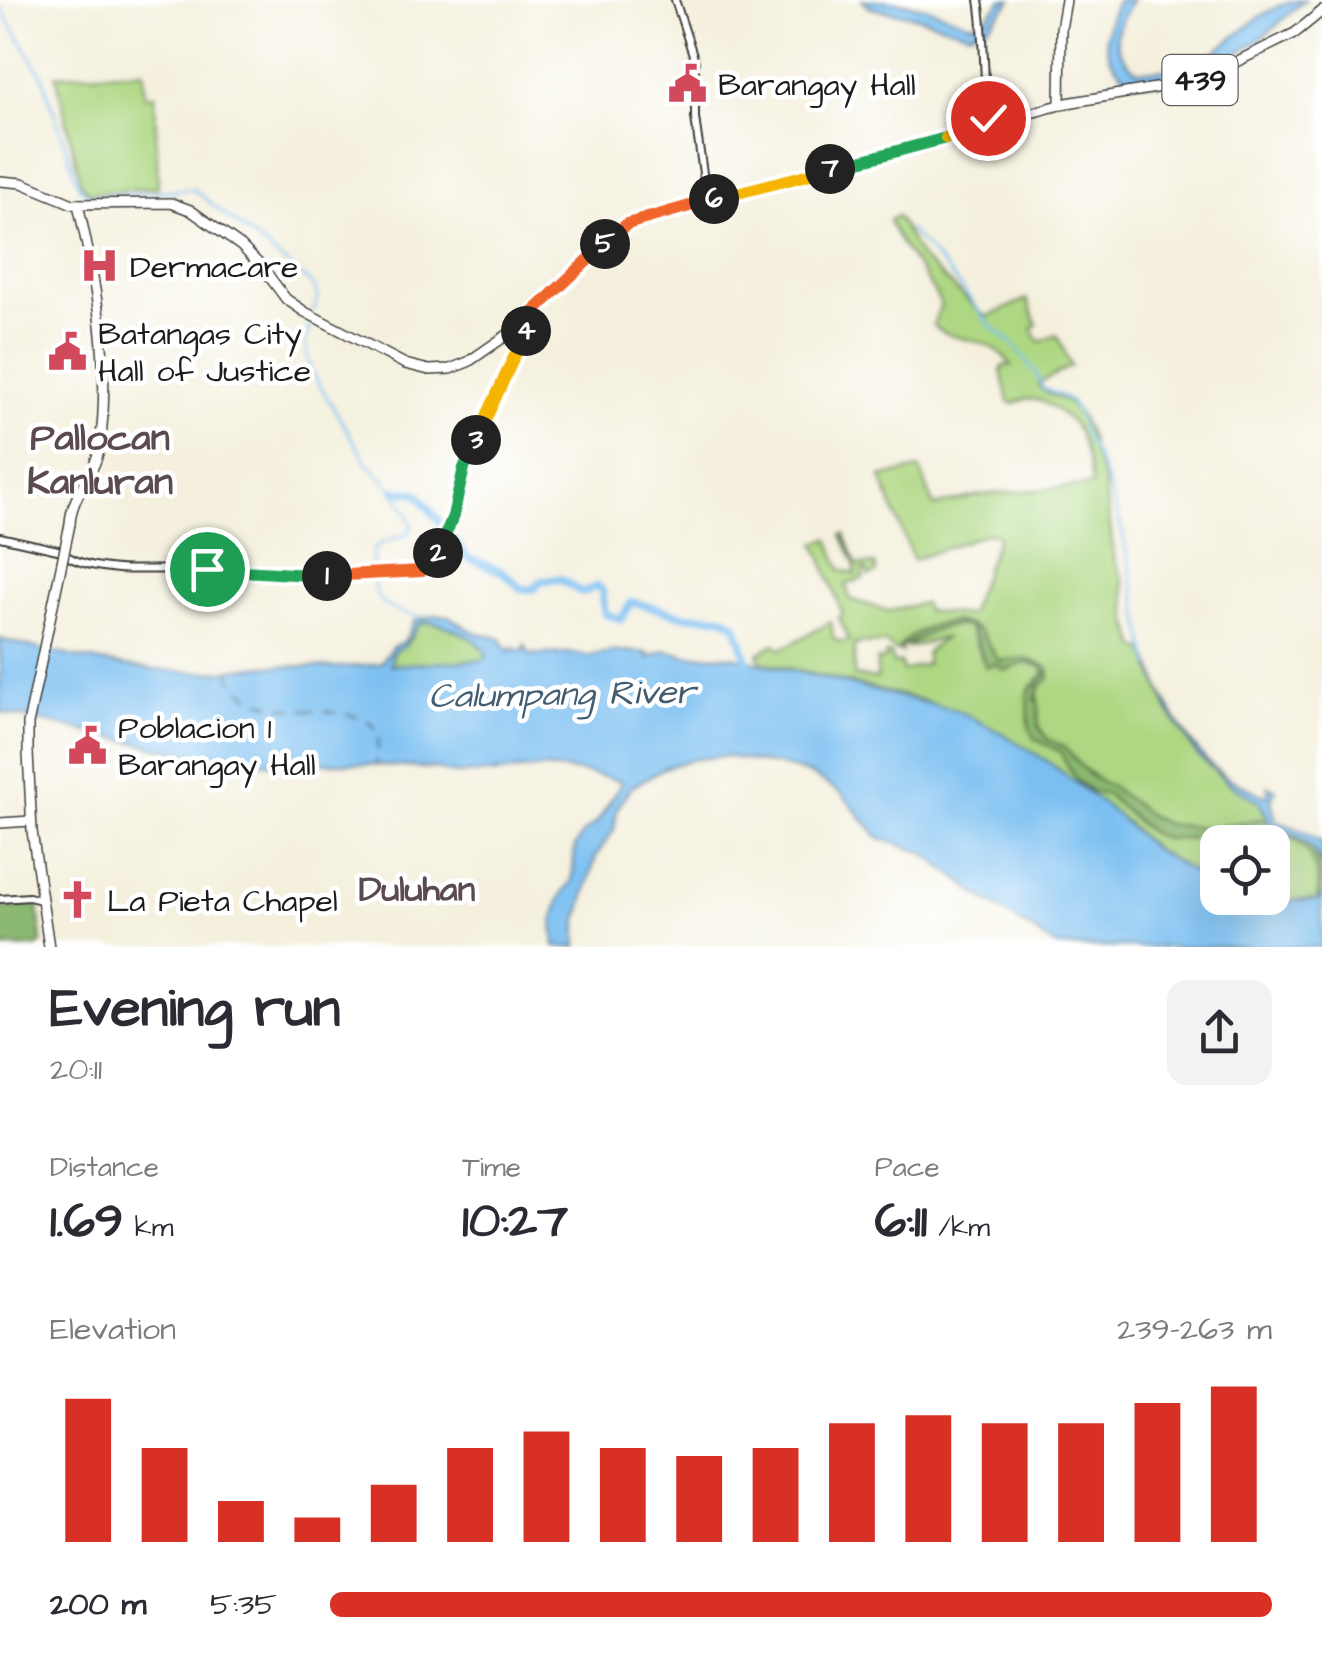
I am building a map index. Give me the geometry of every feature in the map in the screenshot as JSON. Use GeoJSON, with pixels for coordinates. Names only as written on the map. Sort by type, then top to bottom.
{"type":"FeatureCollection","features":[{"type":"Feature","properties":{"kind":"main road"},"geometry":{"type":"LineString","coordinates":[[1060,105],[1061,29],[1066,0]]}},
{"type":"Feature","properties":{"kind":"main road","name":"439"},"geometry":{"type":"LineString","coordinates":[[0,182],[22,184],[78,204],[171,203],[185,207],[241,246],[286,300],[406,364],[439,370],[473,360],[531,314],[627,224],[1060,105],[1208,78],[1294,33],[1322,10]]}},
{"type":"Feature","properties":{"kind":"main road"},"geometry":{"type":"LineString","coordinates":[[47,945],[31,820],[28,724],[72,503],[98,456],[103,389],[101,316],[78,204]]}},
{"type":"Feature","properties":{"kind":"main road"},"geometry":{"type":"LineString","coordinates":[[0,823],[31,820]]}},
{"type":"Feature","properties":{"kind":"street"},"geometry":{"type":"LineString","coordinates":[[675,0],[695,60],[695,118],[707,201]]}},
{"type":"Feature","properties":{"kind":"street"},"geometry":{"type":"LineString","coordinates":[[979,0],[985,34],[984,75],[990,126]]}},
{"type":"Feature","properties":{"kind":"street"},"geometry":{"type":"LineString","coordinates":[[0,537],[89,564],[118,568],[242,570],[314,576],[427,569],[438,555],[469,454],[531,314]]}},
{"type":"Feature","properties":{"kind":"street"},"geometry":{"type":"LineString","coordinates":[[0,899],[41,900]]}},
{"type":"Feature","properties":{"kind":"green space"},"geometry":{"type":"Polygon","coordinates":[[[144,71],[145,96],[155,95],[158,187],[90,193],[81,184],[56,75],[144,71]]]}},
{"type":"Feature","properties":{"kind":"green space"},"geometry":{"type":"Polygon","coordinates":[[[897,216],[920,257],[986,317],[1027,299],[1039,342],[1057,335],[1071,366],[1038,384],[1072,406],[1088,433],[1104,480],[1115,562],[1123,579],[1137,647],[1145,651],[1168,710],[1197,755],[1228,783],[1259,802],[1267,818],[1241,825],[1200,825],[1200,829],[1167,824],[1140,809],[1077,763],[1038,727],[1038,693],[1050,671],[1031,661],[999,661],[972,626],[950,622],[926,628],[906,640],[899,648],[902,652],[885,643],[855,644],[854,676],[877,679],[877,660],[885,660],[886,654],[891,654],[893,664],[900,662],[903,671],[926,664],[926,652],[946,637],[907,648],[936,631],[960,626],[968,627],[986,667],[994,664],[1009,669],[1028,664],[1043,668],[1047,671],[1029,689],[1029,726],[1034,738],[1060,752],[1076,780],[1092,792],[1107,795],[1146,830],[1165,839],[1200,838],[1200,877],[1151,847],[1126,822],[1050,763],[977,720],[925,701],[762,662],[758,654],[774,644],[781,649],[831,622],[833,637],[839,642],[849,641],[816,543],[829,539],[841,570],[855,574],[855,564],[842,535],[845,534],[857,565],[875,564],[877,572],[869,576],[866,569],[862,570],[864,578],[846,585],[850,599],[888,611],[923,603],[926,611],[969,615],[998,536],[982,535],[913,560],[881,477],[920,469],[934,506],[980,495],[1093,485],[1082,440],[1071,422],[1041,401],[1009,402],[1001,371],[1003,366],[1011,365],[1001,354],[933,325],[941,305],[889,220],[897,216]]]}},
{"type":"Feature","properties":{"kind":"green space"},"geometry":{"type":"Polygon","coordinates":[[[955,621],[980,631],[999,661],[1024,658],[1048,667],[1049,679],[1039,686],[1035,699],[1039,704],[1038,726],[1047,738],[1064,747],[1090,776],[1111,786],[1152,818],[1167,824],[1200,827],[1200,838],[1165,839],[1151,833],[1107,795],[1092,792],[1076,780],[1060,752],[1034,738],[1029,726],[1028,693],[1046,674],[1041,666],[1024,663],[1005,670],[995,664],[986,667],[974,634],[963,626],[944,627],[899,649],[910,638],[955,621]]]}},
{"type":"Feature","properties":{"kind":"green space"},"geometry":{"type":"Polygon","coordinates":[[[426,622],[461,633],[487,656],[484,660],[391,665],[393,652],[409,641],[418,625],[426,622]]]}},
{"type":"Feature","properties":{"kind":"green space"},"geometry":{"type":"Polygon","coordinates":[[[1267,818],[1271,825],[1225,825],[1267,818]]]}},
{"type":"Feature","properties":{"kind":"green space"},"geometry":{"type":"Polygon","coordinates":[[[1290,834],[1307,844],[1318,859],[1322,896],[1317,900],[1314,865],[1290,834]]]}},
{"type":"Feature","properties":{"kind":"green space"},"geometry":{"type":"Polygon","coordinates":[[[1290,836],[1317,855],[1322,878],[1317,900],[1290,901],[1290,836]]]}},
{"type":"Feature","properties":{"kind":"green space"},"geometry":{"type":"Polygon","coordinates":[[[38,905],[42,943],[36,947],[0,947],[0,908],[38,905]]]}},
{"type":"Feature","properties":{"kind":"water"},"geometry":{"type":"Polygon","coordinates":[[[862,0],[918,6],[971,24],[986,18],[1002,0],[1012,0],[988,26],[969,33],[914,16],[870,8],[862,0]]]}},
{"type":"Feature","properties":{"kind":"water"},"geometry":{"type":"Polygon","coordinates":[[[1118,0],[1132,0],[1117,37],[1121,54],[1137,71],[1192,64],[1275,8],[1306,0],[1232,57],[1190,76],[1147,82],[1129,78],[1110,58],[1106,33],[1118,0]]]}},
{"type":"Feature","properties":{"kind":"water","name":"Calumpang River"},"geometry":{"type":"Polygon","coordinates":[[[448,616],[474,632],[500,638],[508,651],[522,651],[525,645],[529,654],[575,653],[588,657],[633,652],[648,653],[648,658],[665,650],[685,655],[732,656],[956,710],[1050,763],[1151,847],[1200,877],[1200,915],[1290,915],[1290,901],[1317,900],[1322,896],[1322,947],[1058,947],[978,895],[924,853],[879,838],[841,793],[811,775],[724,756],[664,768],[630,788],[617,809],[614,830],[596,856],[577,924],[577,947],[555,947],[553,921],[561,896],[572,881],[575,846],[598,821],[622,782],[546,769],[460,774],[346,763],[227,763],[0,712],[0,639],[99,662],[217,672],[267,666],[352,667],[381,663],[392,647],[405,641],[414,621],[448,616]],[[426,622],[418,625],[406,645],[393,652],[391,665],[483,660],[487,656],[470,638],[452,628],[426,622]]]}},
{"type":"Feature","properties":{"kind":"water"},"geometry":{"type":"Polygon","coordinates":[[[1161,690],[1187,736],[1210,764],[1264,796],[1268,795],[1268,786],[1276,789],[1271,799],[1276,821],[1287,825],[1271,825],[1259,802],[1228,783],[1197,755],[1168,710],[1161,690]]]}},
{"type":"Feature","properties":{"kind":"water"},"geometry":{"type":"Polygon","coordinates":[[[1290,826],[1322,842],[1322,867],[1309,846],[1290,834],[1290,826]]]}},
{"type":"Feature","properties":{"kind":"waterway"},"geometry":{"type":"LineString","coordinates":[[0,7],[42,75],[79,187],[93,197],[193,189],[314,286],[318,299],[313,312]]}},
{"type":"Feature","properties":{"kind":"waterway"},"geometry":{"type":"LineString","coordinates":[[909,230],[991,326],[1013,344],[1036,373],[1043,389],[1064,397],[1076,410],[1119,519],[1150,665]]}},
{"type":"Feature","properties":{"kind":"waterway"},"geometry":{"type":"LineString","coordinates":[[311,319],[305,346],[311,371],[368,464],[395,491],[412,523],[408,534],[373,550],[375,589],[384,604],[422,617]]}},
{"type":"Feature","properties":{"kind":"waterway"},"geometry":{"type":"LineString","coordinates":[[395,491],[417,493],[468,558],[503,572],[522,589],[534,589],[541,581],[560,579],[582,593],[597,586],[602,590],[605,614],[621,619],[632,602],[686,616],[723,617],[736,625],[749,666]]}},
{"type":"Feature","properties":{"kind":"ferry route"},"geometry":{"type":"LineString","coordinates":[[229,671],[241,690],[260,701],[352,715],[369,722],[379,734],[376,765]]}},
{"type":"Feature","properties":{"kind":"place","name":"Barangay Hall"},"geometry":{"type":"Point","coordinates":[688,84]}},
{"type":"Feature","properties":{"kind":"place","name":"Dermacare"},"geometry":{"type":"Point","coordinates":[100,266]}},
{"type":"Feature","properties":{"kind":"place","name":"Batangas City Hall of Justice"},"geometry":{"type":"Point","coordinates":[68,351]}},
{"type":"Feature","properties":{"kind":"place","name":"Poblacion 1 Barangay Hall"},"geometry":{"type":"Point","coordinates":[88,745]}},
{"type":"Feature","properties":{"kind":"place","name":"La Pieta Chapel"},"geometry":{"type":"Point","coordinates":[77,900]}},
{"type":"Feature","properties":{"kind":"district","name":"Pallocan Kanluran"},"geometry":{"type":"Point","coordinates":[100,459]}},
{"type":"Feature","properties":{"kind":"district","name":"Duluhan"},"geometry":{"type":"Point","coordinates":[417,888]}},
{"type":"Feature","properties":{"kind":"route"},"geometry":{"type":"LineString","coordinates":[[207,569],[314,576],[427,569],[438,555],[469,454],[531,314],[627,224],[990,126],[988,118]]}}]}
